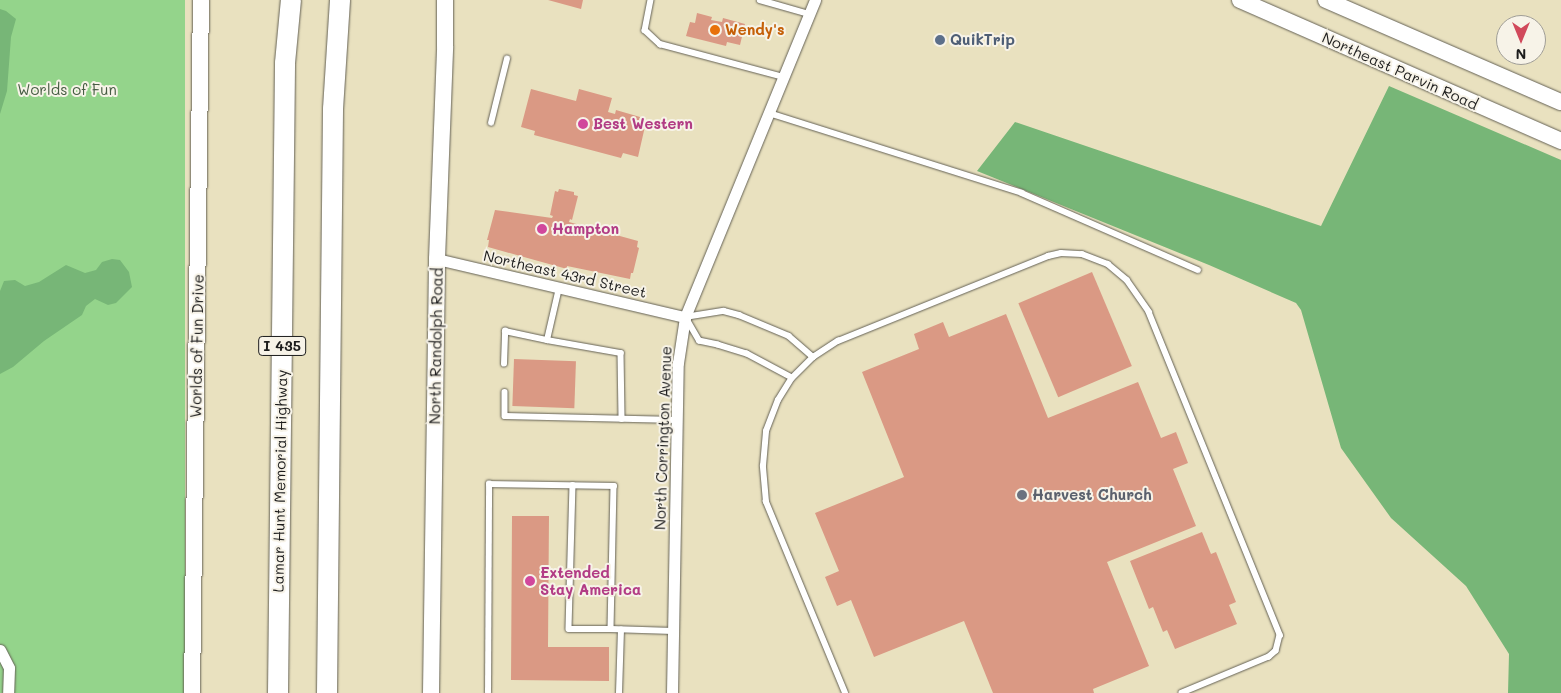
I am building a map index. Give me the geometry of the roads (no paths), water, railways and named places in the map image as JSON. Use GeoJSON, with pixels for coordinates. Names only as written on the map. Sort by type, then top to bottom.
{"type":"FeatureCollection","features":[{"type":"Feature","properties":{"kind":"highway","name":"Lamar Hunt Memorial Highway"},"geometry":{"type":"LineString","coordinates":[[278,693],[285,62],[291,0]]}},
{"type":"Feature","properties":{"kind":"highway"},"geometry":{"type":"LineString","coordinates":[[327,693],[333,109],[340,0]]}},
{"type":"Feature","properties":{"kind":"main road","name":"Worlds of Fun Drive"},"geometry":{"type":"LineString","coordinates":[[192,693],[202,0]]}},
{"type":"Feature","properties":{"kind":"main road","name":"North Randolph Road"},"geometry":{"type":"LineString","coordinates":[[431,693],[437,259],[446,46],[445,0]]}},
{"type":"Feature","properties":{"kind":"main road","name":"Northeast Parvin Road"},"geometry":{"type":"LineString","coordinates":[[1240,0],[1262,4],[1561,141]]}},
{"type":"Feature","properties":{"kind":"main road"},"geometry":{"type":"LineString","coordinates":[[1326,0],[1561,102]]}},
{"type":"Feature","properties":{"kind":"street","name":"North Corrington Avenue"},"geometry":{"type":"LineString","coordinates":[[672,693],[678,362],[685,317],[815,0]]}},
{"type":"Feature","properties":{"kind":"street","name":"Northeast 43rd Street"},"geometry":{"type":"LineString","coordinates":[[437,259],[685,317]]}},
{"type":"Feature","properties":{"kind":"street"},"geometry":{"type":"LineString","coordinates":[[0,650],[9,668],[8,693]]}},
{"type":"Feature","properties":{"kind":"lane"},"geometry":{"type":"LineString","coordinates":[[650,0],[645,30],[660,44],[784,77]]}},
{"type":"Feature","properties":{"kind":"lane"},"geometry":{"type":"LineString","coordinates":[[760,0],[809,14]]}},
{"type":"Feature","properties":{"kind":"lane"},"geometry":{"type":"LineString","coordinates":[[491,124],[506,58]]}},
{"type":"Feature","properties":{"kind":"lane"},"geometry":{"type":"LineString","coordinates":[[769,113],[1022,193],[1198,270]]}},
{"type":"Feature","properties":{"kind":"lane"},"geometry":{"type":"LineString","coordinates":[[845,693],[766,502],[763,466],[766,432],[778,400],[792,378],[813,357],[838,342],[1048,256],[1061,253],[1082,254],[1108,264],[1127,280],[1149,312],[1280,635],[1276,651],[1269,657],[1182,693]]}},
{"type":"Feature","properties":{"kind":"lane"},"geometry":{"type":"LineString","coordinates":[[547,340],[559,288]]}},
{"type":"Feature","properties":{"kind":"lane"},"geometry":{"type":"LineString","coordinates":[[792,378],[747,354],[718,344],[699,342],[685,317],[724,310],[789,336],[813,357]]}},
{"type":"Feature","properties":{"kind":"lane"},"geometry":{"type":"LineString","coordinates":[[504,364],[505,331],[621,353],[622,419]]}},
{"type":"Feature","properties":{"kind":"lane"},"geometry":{"type":"LineString","coordinates":[[504,392],[504,416],[677,420]]}},
{"type":"Feature","properties":{"kind":"lane"},"geometry":{"type":"LineString","coordinates":[[488,693],[489,484],[614,486],[612,629]]}},
{"type":"Feature","properties":{"kind":"lane"},"geometry":{"type":"LineString","coordinates":[[573,485],[569,629],[673,631]]}},
{"type":"Feature","properties":{"kind":"lane"},"geometry":{"type":"LineString","coordinates":[[619,693],[621,630]]}},
{"type":"Feature","properties":{"kind":"place","name":"Wendy's"},"geometry":{"type":"Point","coordinates":[715,30]}},
{"type":"Feature","properties":{"kind":"place","name":"QuikTrip"},"geometry":{"type":"Point","coordinates":[940,40]}},
{"type":"Feature","properties":{"kind":"place","name":"Best Western"},"geometry":{"type":"Point","coordinates":[583,124]}},
{"type":"Feature","properties":{"kind":"place","name":"Hampton"},"geometry":{"type":"Point","coordinates":[542,229]}},
{"type":"Feature","properties":{"kind":"place","name":"Harvest Church"},"geometry":{"type":"Point","coordinates":[1022,495]}},
{"type":"Feature","properties":{"kind":"place","name":"Extended Stay America"},"geometry":{"type":"Point","coordinates":[530,581]}},
{"type":"Feature","properties":{"kind":"park label","name":"Worlds of Fun"},"geometry":{"type":"Point","coordinates":[67,90]}}]}
